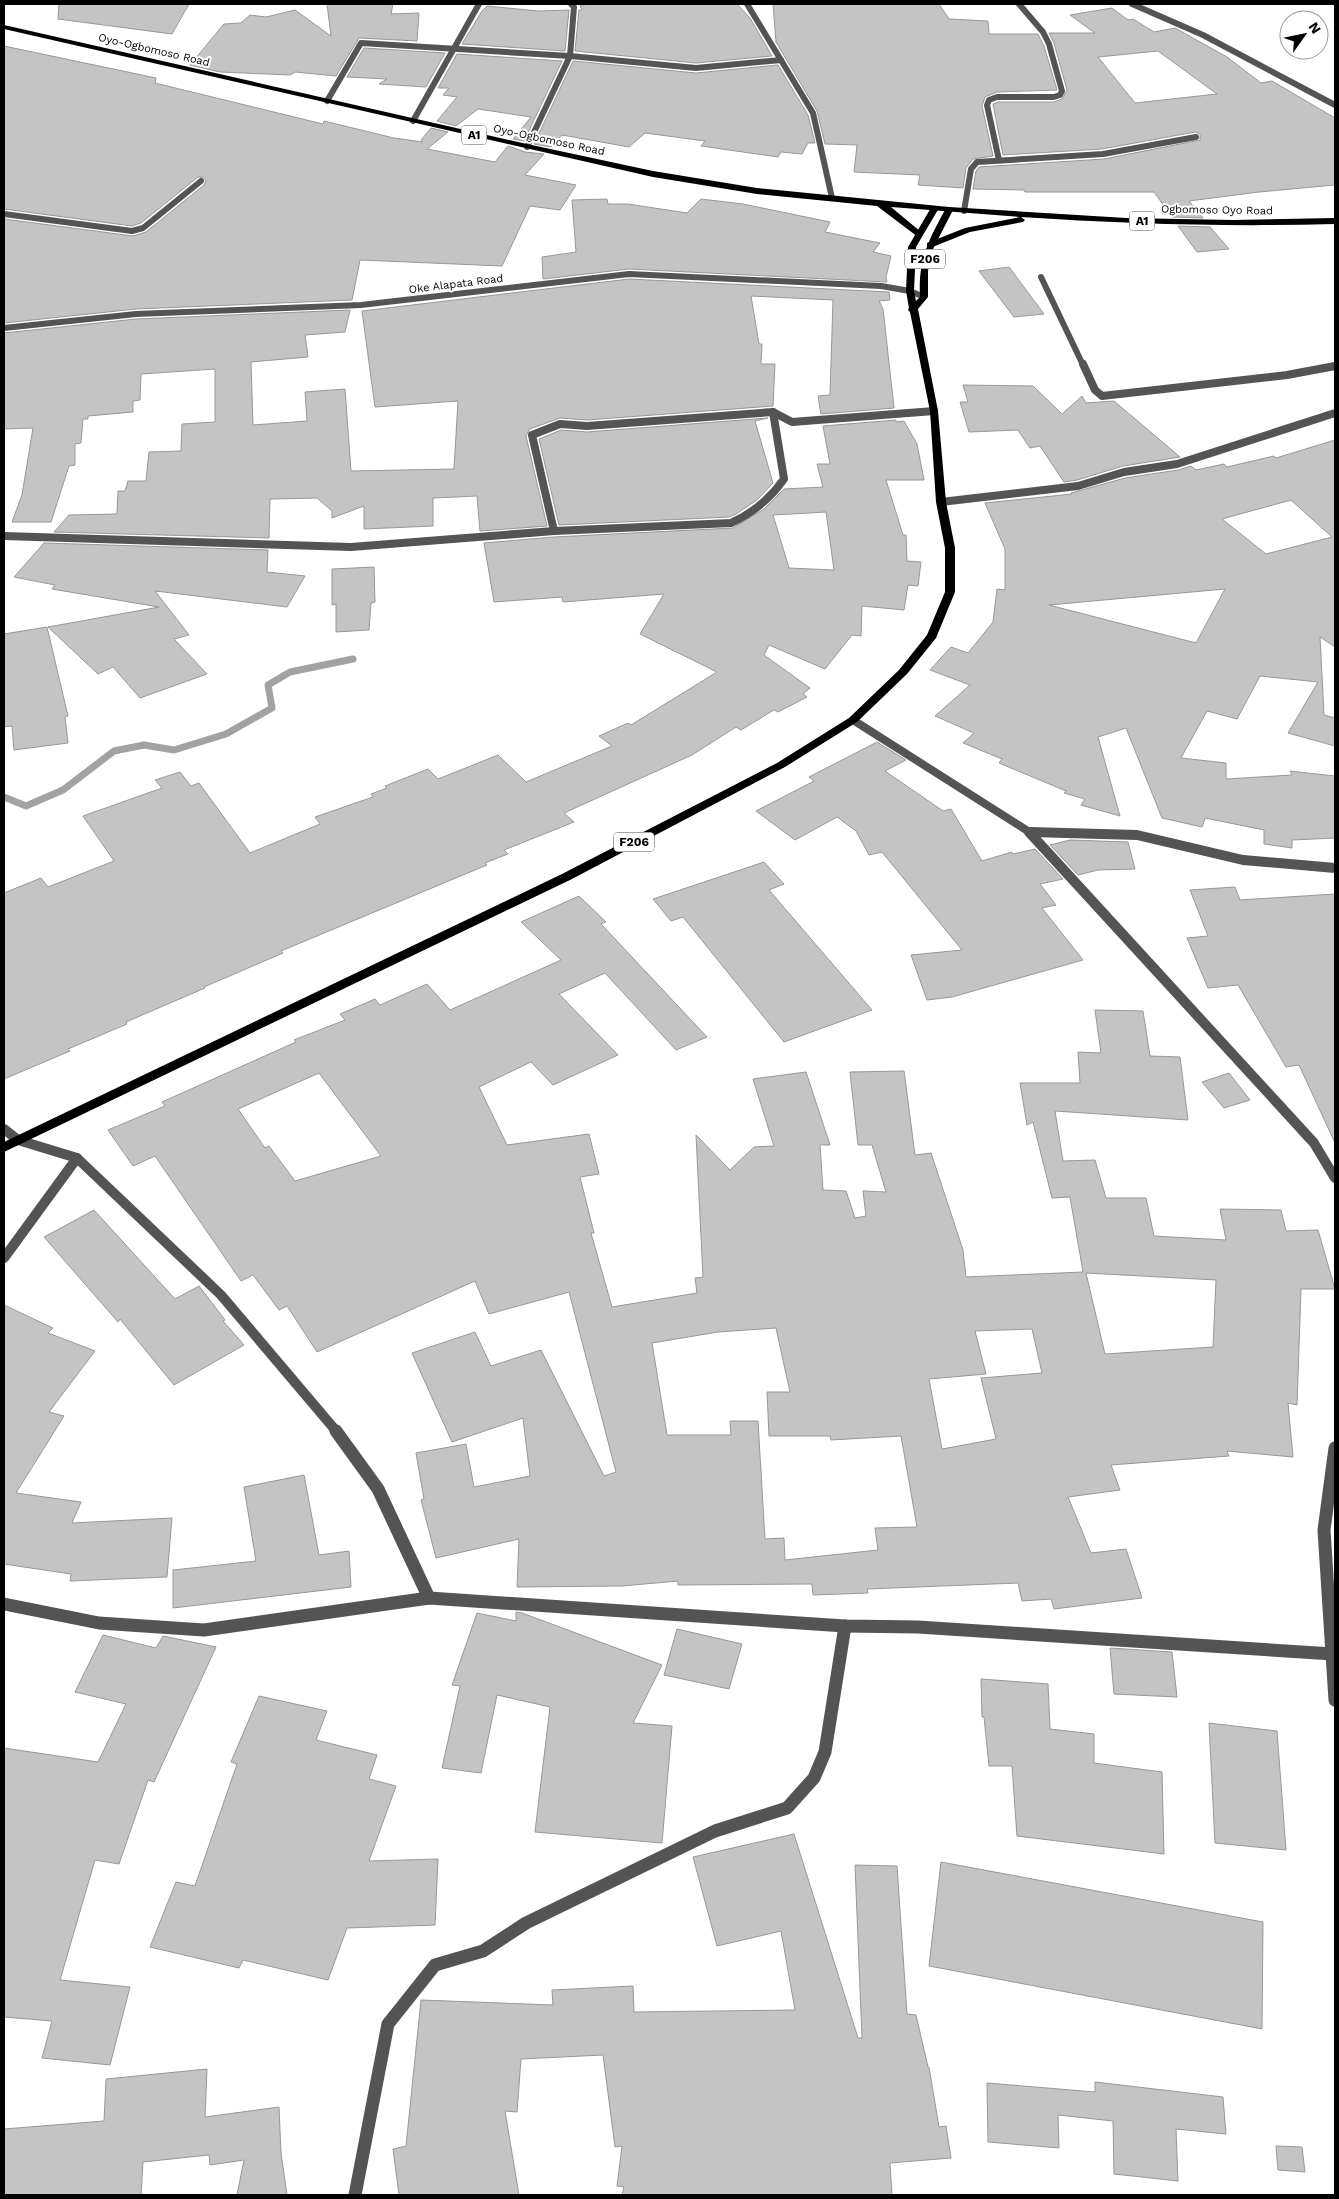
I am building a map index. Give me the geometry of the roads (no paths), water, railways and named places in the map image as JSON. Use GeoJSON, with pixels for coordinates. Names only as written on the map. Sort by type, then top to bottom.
{"type":"FeatureCollection","features":[{"type":"Feature","properties":{"kind":"highway","name":"Oyo-Ogbomoso Road"},"geometry":{"type":"LineString","coordinates":[[4,27],[527,147],[663,175],[758,190],[949,210]]}},
{"type":"Feature","properties":{"kind":"highway"},"geometry":{"type":"LineString","coordinates":[[878,203],[894,213],[918,234]]}},
{"type":"Feature","properties":{"kind":"highway","name":"Ogbomoso Oyo Road"},"geometry":{"type":"LineString","coordinates":[[949,210],[1126,221],[1214,223],[1335,221]]}},
{"type":"Feature","properties":{"kind":"highway"},"geometry":{"type":"LineString","coordinates":[[930,245],[968,230],[1051,216]]}},
{"type":"Feature","properties":{"kind":"main road","name":"F206"},"geometry":{"type":"LineString","coordinates":[[4,1147],[566,877],[781,765],[853,720],[903,672],[932,636],[950,592],[950,548],[941,502],[934,411],[912,310],[910,291],[912,247],[934,208]]}},
{"type":"Feature","properties":{"kind":"main road","name":"F206"},"geometry":{"type":"LineString","coordinates":[[924,297],[924,262],[930,245],[949,210]]}},
{"type":"Feature","properties":{"kind":"main road"},"geometry":{"type":"LineString","coordinates":[[912,310],[924,297]]}},
{"type":"Feature","properties":{"kind":"street"},"geometry":{"type":"LineString","coordinates":[[413,121],[479,4]]}},
{"type":"Feature","properties":{"kind":"street"},"geometry":{"type":"LineString","coordinates":[[527,147],[570,56],[574,7],[571,4]]}},
{"type":"Feature","properties":{"kind":"street"},"geometry":{"type":"LineString","coordinates":[[748,4],[814,113],[832,198]]}},
{"type":"Feature","properties":{"kind":"street"},"geometry":{"type":"LineString","coordinates":[[999,160],[987,105],[989,100],[997,97],[1054,97],[1060,96],[1062,91],[1049,44],[1042,32],[1019,4]]}},
{"type":"Feature","properties":{"kind":"street"},"geometry":{"type":"LineString","coordinates":[[1132,4],[1203,35],[1335,105]]}},
{"type":"Feature","properties":{"kind":"street"},"geometry":{"type":"LineString","coordinates":[[327,101],[362,43],[570,56],[696,68],[782,60]]}},
{"type":"Feature","properties":{"kind":"street"},"geometry":{"type":"LineString","coordinates":[[964,211],[972,165],[978,162],[1103,154],[1196,137]]}},
{"type":"Feature","properties":{"kind":"street"},"geometry":{"type":"LineString","coordinates":[[4,214],[132,231],[143,228],[201,181]]}},
{"type":"Feature","properties":{"kind":"street","name":"Oke Alapata Road"},"geometry":{"type":"LineString","coordinates":[[4,328],[136,314],[298,306],[361,305],[435,298],[583,278],[629,274],[881,286],[910,291],[924,297]]}},
{"type":"Feature","properties":{"kind":"street"},"geometry":{"type":"LineString","coordinates":[[1041,277],[1095,390],[1102,396],[1287,375],[1335,366]]}},
{"type":"Feature","properties":{"kind":"street"},"geometry":{"type":"LineString","coordinates":[[554,531],[532,435],[560,424],[587,426],[772,412],[792,422],[934,411]]}},
{"type":"Feature","properties":{"kind":"street"},"geometry":{"type":"LineString","coordinates":[[4,536],[351,547],[554,531],[731,524],[746,517],[779,488],[784,479],[772,412]]}},
{"type":"Feature","properties":{"kind":"street"},"geometry":{"type":"LineString","coordinates":[[941,502],[1078,486],[1124,472],[1177,464],[1335,414]]}},
{"type":"Feature","properties":{"kind":"street"},"geometry":{"type":"LineString","coordinates":[[853,720],[1030,832],[1314,1142],[1335,1178]]}},
{"type":"Feature","properties":{"kind":"street"},"geometry":{"type":"LineString","coordinates":[[1030,832],[1137,835],[1243,860],[1335,868]]}},
{"type":"Feature","properties":{"kind":"street"},"geometry":{"type":"LineString","coordinates":[[4,1129],[18,1140],[77,1158],[221,1295],[337,1432],[378,1490],[429,1598]]}},
{"type":"Feature","properties":{"kind":"street"},"geometry":{"type":"LineString","coordinates":[[4,1258],[77,1158]]}},
{"type":"Feature","properties":{"kind":"street"},"geometry":{"type":"LineString","coordinates":[[1335,1448],[1324,1530],[1335,1700]]}},
{"type":"Feature","properties":{"kind":"street"},"geometry":{"type":"LineString","coordinates":[[4,1604],[99,1622],[204,1630],[429,1598],[844,1626],[918,1627],[1333,1654]]}},
{"type":"Feature","properties":{"kind":"street"},"geometry":{"type":"LineString","coordinates":[[355,2195],[388,2024],[435,1965],[483,1952],[526,1923],[715,1831],[786,1808],[814,1778],[825,1752],[844,1626]]}},
{"type":"Feature","properties":{"kind":"waterway"},"geometry":{"type":"LineString","coordinates":[[4,797],[26,806],[63,790],[114,751],[144,745],[174,750],[226,734],[272,708],[268,685],[290,672],[353,659]]}}]}
